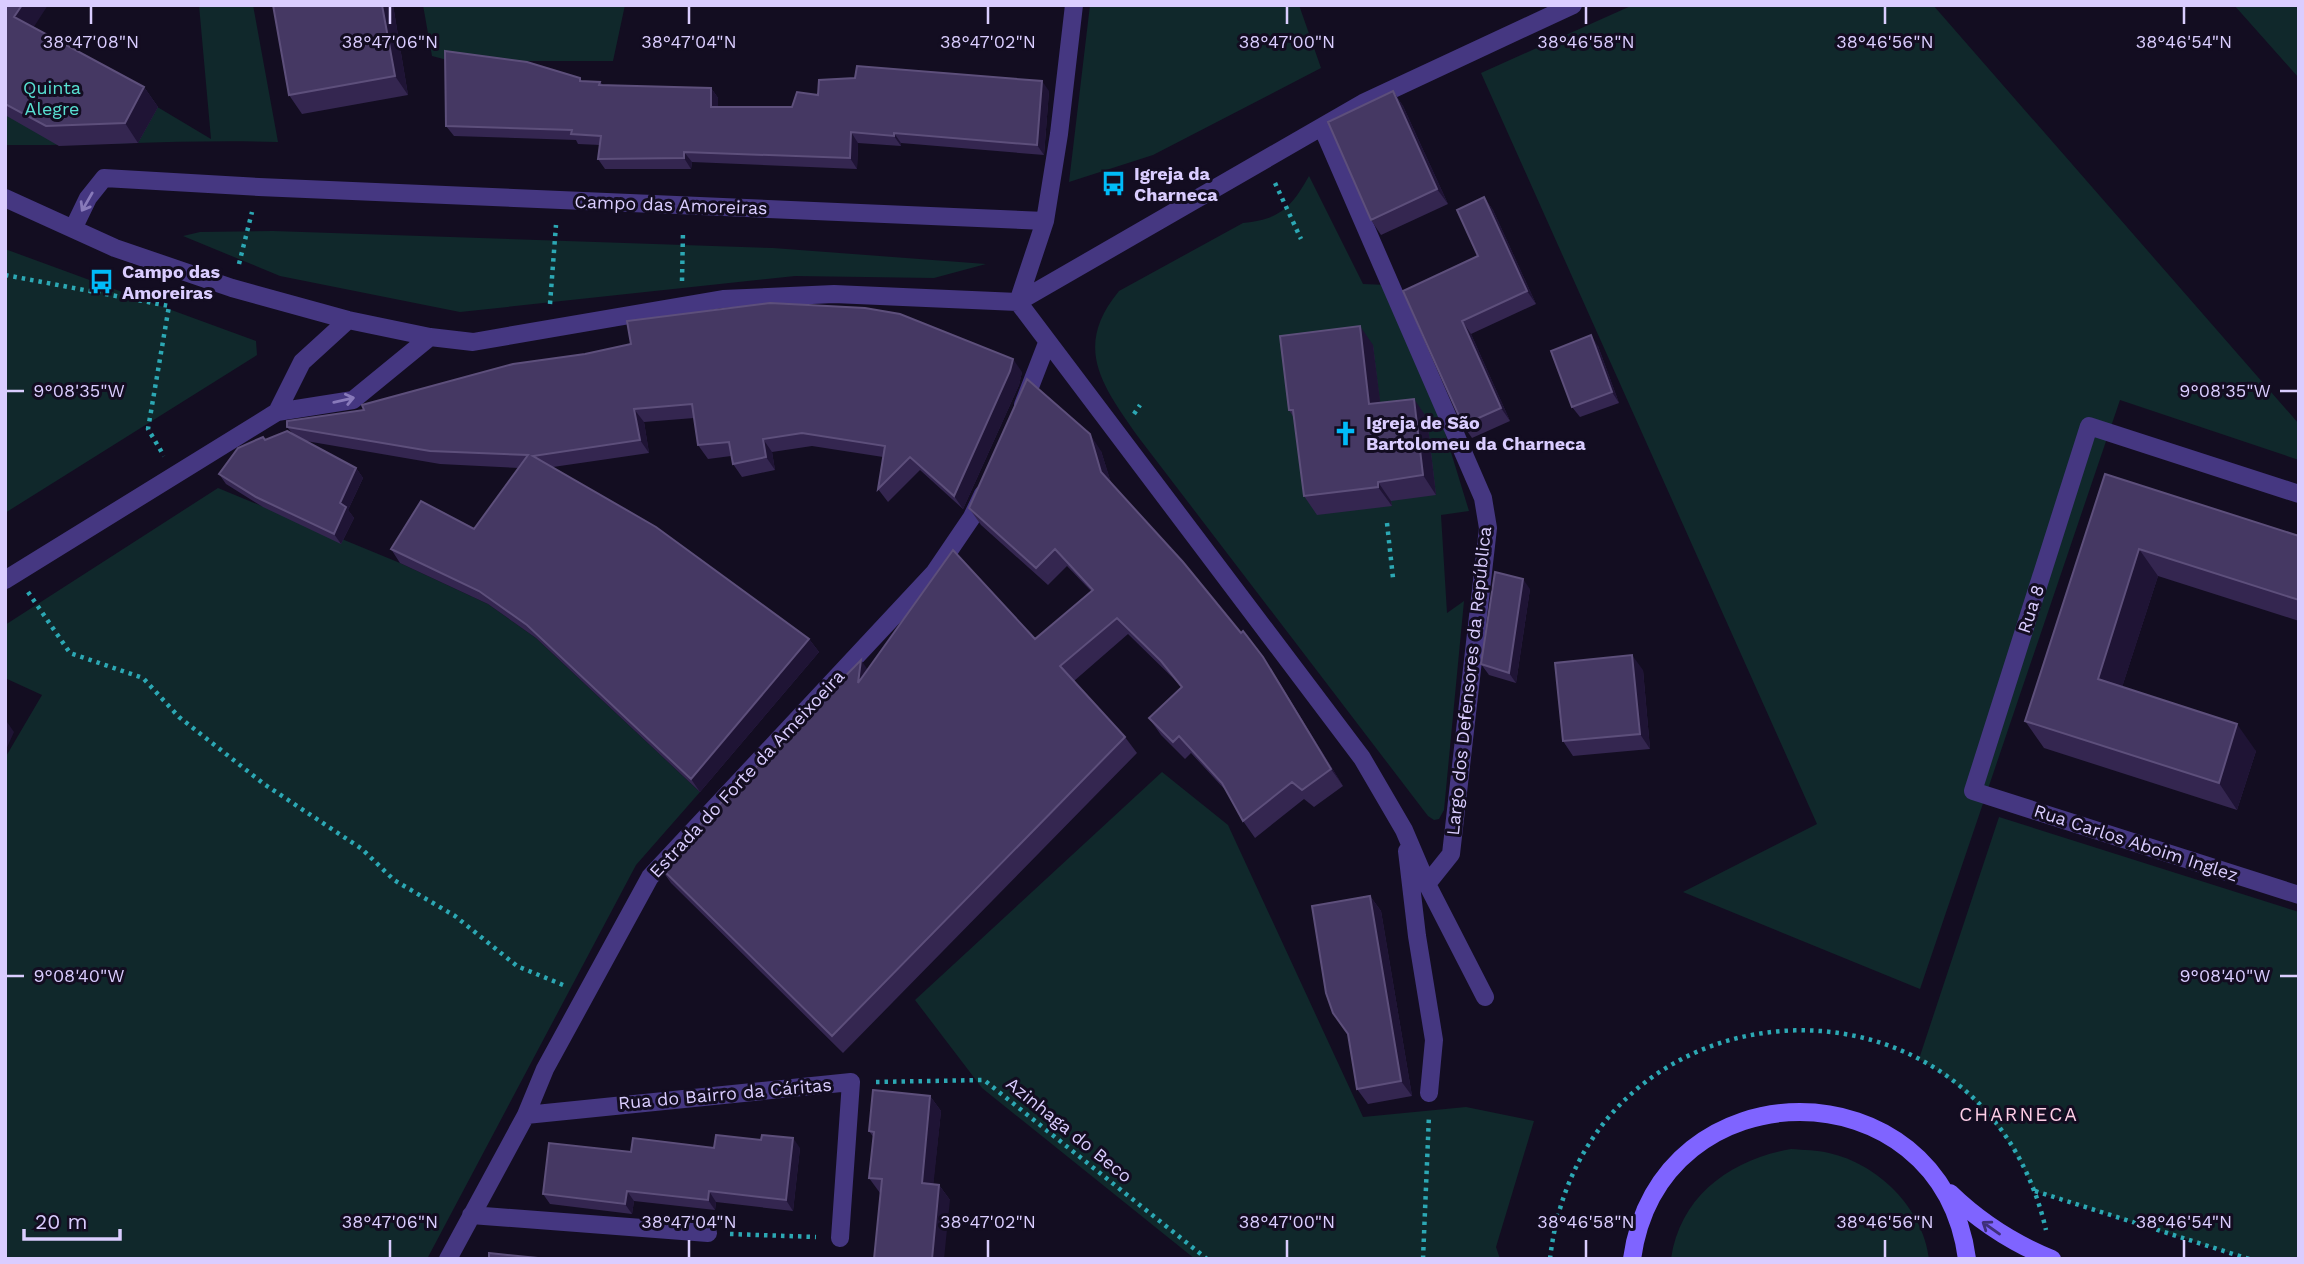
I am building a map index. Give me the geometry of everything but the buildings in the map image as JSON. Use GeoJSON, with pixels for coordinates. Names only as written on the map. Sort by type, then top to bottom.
{"type":"FeatureCollection","features":[{"type":"Feature","properties":{"kind":"main road"},"geometry":{"type":"LineString","coordinates":[[1632,1259],[1642,1220],[1652,1198],[1681,1160],[1720,1131],[1765,1114],[1788,1111],[1837,1115],[1882,1132],[1902,1145],[1992,1229],[2019,1245],[2052,1259]]}},
{"type":"Feature","properties":{"kind":"main road"},"geometry":{"type":"LineString","coordinates":[[1936,1179],[1959,1222],[1967,1259]]}},
{"type":"Feature","properties":{"kind":"street"},"geometry":{"type":"LineString","coordinates":[[1018,302],[1045,221],[1059,134],[1074,5]]}},
{"type":"Feature","properties":{"kind":"street"},"geometry":{"type":"LineString","coordinates":[[5,198],[114,248],[232,288],[348,320],[430,337],[473,342],[723,299],[834,294],[1018,302],[1363,103],[1573,5]]}},
{"type":"Feature","properties":{"kind":"street","name":"Largo dos Defensores da República"},"geometry":{"type":"LineString","coordinates":[[1322,127],[1483,498],[1488,528],[1451,854],[1427,884]]}},
{"type":"Feature","properties":{"kind":"street","name":"Campo das Amoreiras"},"geometry":{"type":"LineString","coordinates":[[73,229],[88,198],[104,178],[1045,221]]}},
{"type":"Feature","properties":{"kind":"street"},"geometry":{"type":"LineString","coordinates":[[1018,302],[1362,758],[1404,830],[1427,884],[1485,997]]}},
{"type":"Feature","properties":{"kind":"street"},"geometry":{"type":"LineString","coordinates":[[276,412],[302,362],[348,320]]}},
{"type":"Feature","properties":{"kind":"street"},"geometry":{"type":"LineString","coordinates":[[10,577],[276,412],[353,400],[430,337]]}},
{"type":"Feature","properties":{"kind":"street"},"geometry":{"type":"LineString","coordinates":[[1014,424],[1047,343]]}},
{"type":"Feature","properties":{"kind":"street","name":"Rua 8"},"geometry":{"type":"LineString","coordinates":[[1973,791],[2089,426],[2299,494]]}},
{"type":"Feature","properties":{"kind":"street","name":"Estrada do Forte da Ameixoeira"},"geometry":{"type":"LineString","coordinates":[[448,1259],[526,1115],[545,1069],[650,877],[934,573],[972,517],[988,482]]}},
{"type":"Feature","properties":{"kind":"street","name":"Rua Carlos Aboim Inglez"},"geometry":{"type":"LineString","coordinates":[[1973,791],[2299,895]]}},
{"type":"Feature","properties":{"kind":"street"},"geometry":{"type":"LineString","coordinates":[[1404,830],[1416,936],[1434,1040],[1429,1093]]}},
{"type":"Feature","properties":{"kind":"street","name":"Rua do Bairro da Cáritas"},"geometry":{"type":"LineString","coordinates":[[526,1115],[851,1082],[840,1238]]}},
{"type":"Feature","properties":{"kind":"street"},"geometry":{"type":"LineString","coordinates":[[471,1215],[708,1233]]}},
{"type":"Feature","properties":{"kind":"path"},"geometry":{"type":"LineString","coordinates":[[1264,161],[1301,240]]}},
{"type":"Feature","properties":{"kind":"path"},"geometry":{"type":"LineString","coordinates":[[232,288],[259,187]]}},
{"type":"Feature","properties":{"kind":"path"},"geometry":{"type":"LineString","coordinates":[[551,329],[558,200]]}},
{"type":"Feature","properties":{"kind":"path"},"geometry":{"type":"LineString","coordinates":[[684,205],[682,288],[685,306]]}},
{"type":"Feature","properties":{"kind":"path"},"geometry":{"type":"LineString","coordinates":[[5,275],[169,306],[148,429],[175,475]]}},
{"type":"Feature","properties":{"kind":"path"},"geometry":{"type":"LineString","coordinates":[[1133,415],[1140,405]]}},
{"type":"Feature","properties":{"kind":"path"},"geometry":{"type":"LineString","coordinates":[[1387,523],[1393,578]]}},
{"type":"Feature","properties":{"kind":"path"},"geometry":{"type":"LineString","coordinates":[[10,577],[70,653],[142,678],[178,717],[264,784],[362,849],[394,880],[455,916],[517,966],[586,994]]}},
{"type":"Feature","properties":{"kind":"path","name":"Azinhaga do Beco"},"geometry":{"type":"LineString","coordinates":[[851,1082],[984,1080],[1207,1259]]}},
{"type":"Feature","properties":{"kind":"path"},"geometry":{"type":"LineString","coordinates":[[1423,1259],[1429,1093]]}},
{"type":"Feature","properties":{"kind":"path"},"geometry":{"type":"LineString","coordinates":[[2034,1191],[2249,1259]]}},
{"type":"Feature","properties":{"kind":"path"},"geometry":{"type":"LineString","coordinates":[[708,1233],[840,1238]]}},
{"type":"Feature","properties":{"kind":"green space","name":"Quinta Alegre"},"geometry":{"type":"Polygon","coordinates":[[[199,5],[253,5],[278,142],[5,145],[5,16],[211,139],[199,5]]]}},
{"type":"Feature","properties":{"kind":"green space"},"geometry":{"type":"Polygon","coordinates":[[[423,5],[625,5],[613,61],[451,61],[432,56],[423,5]]]}},
{"type":"Feature","properties":{"kind":"green space"},"geometry":{"type":"Polygon","coordinates":[[[1090,5],[1299,5],[1321,68],[1153,155],[1069,182],[1090,5]]]}},
{"type":"Feature","properties":{"kind":"green space"},"geometry":{"type":"Polygon","coordinates":[[[1633,5],[1933,5],[2299,424],[2299,460],[2120,400],[1920,989],[1683,892],[1817,824],[1481,73],[1633,5]]]}},
{"type":"Feature","properties":{"kind":"green space"},"geometry":{"type":"Polygon","coordinates":[[[2234,5],[2299,5],[2299,78],[2234,5]]]}},
{"type":"Feature","properties":{"kind":"green space"},"geometry":{"type":"Polygon","coordinates":[[[1309,176],[1363,284],[1387,285],[1427,374],[1469,511],[1441,515],[1447,613],[1464,601],[1444,810],[1439,819],[1434,820],[1428,816],[1139,438],[1104,384],[1098,366],[1095,349],[1097,331],[1105,312],[1119,291],[1243,223],[1275,215],[1290,204],[1309,176]]]}},
{"type":"Feature","properties":{"kind":"green space"},"geometry":{"type":"Polygon","coordinates":[[[273,231],[773,248],[986,264],[934,278],[795,276],[460,312],[280,276],[183,236],[200,232],[273,231]]]}},
{"type":"Feature","properties":{"kind":"green space"},"geometry":{"type":"Polygon","coordinates":[[[5,249],[256,341],[257,355],[5,513],[5,249]]]}},
{"type":"Feature","properties":{"kind":"green space"},"geometry":{"type":"Polygon","coordinates":[[[218,488],[400,563],[488,604],[536,638],[700,792],[636,865],[427,1259],[5,1259],[5,758],[42,695],[5,678],[5,625],[218,488]]]}},
{"type":"Feature","properties":{"kind":"green space"},"geometry":{"type":"Polygon","coordinates":[[[1162,772],[1228,825],[1363,1117],[1466,1107],[1534,1121],[1496,1247],[1500,1259],[1195,1259],[982,1088],[915,1000],[1162,772]]]}},
{"type":"Feature","properties":{"kind":"green space"},"geometry":{"type":"Polygon","coordinates":[[[1999,817],[2299,912],[2299,1259],[2249,1259],[2034,1191],[2013,1151],[1987,1115],[1956,1085],[1919,1059],[1999,817]]]}},
{"type":"Feature","properties":{"kind":"green space"},"geometry":{"type":"Polygon","coordinates":[[[1791,1149],[1824,1152],[1847,1159],[1881,1178],[1908,1206],[1918,1222],[1929,1259],[1671,1259],[1676,1236],[1685,1216],[1712,1184],[1749,1161],[1791,1149]]]}},
{"type":"Feature","properties":{"kind":"place","name":"Igreja da Charneca"},"geometry":{"type":"Point","coordinates":[1114,184]}},
{"type":"Feature","properties":{"kind":"place","name":"Campo das Amoreiras"},"geometry":{"type":"Point","coordinates":[102,282]}},
{"type":"Feature","properties":{"kind":"place","name":"Igreja de São Bartolomeu da Charneca"},"geometry":{"type":"Point","coordinates":[1346,433]}},
{"type":"Feature","properties":{"kind":"district","name":"CHARNECA"},"geometry":{"type":"Point","coordinates":[2019,1114]}}]}
